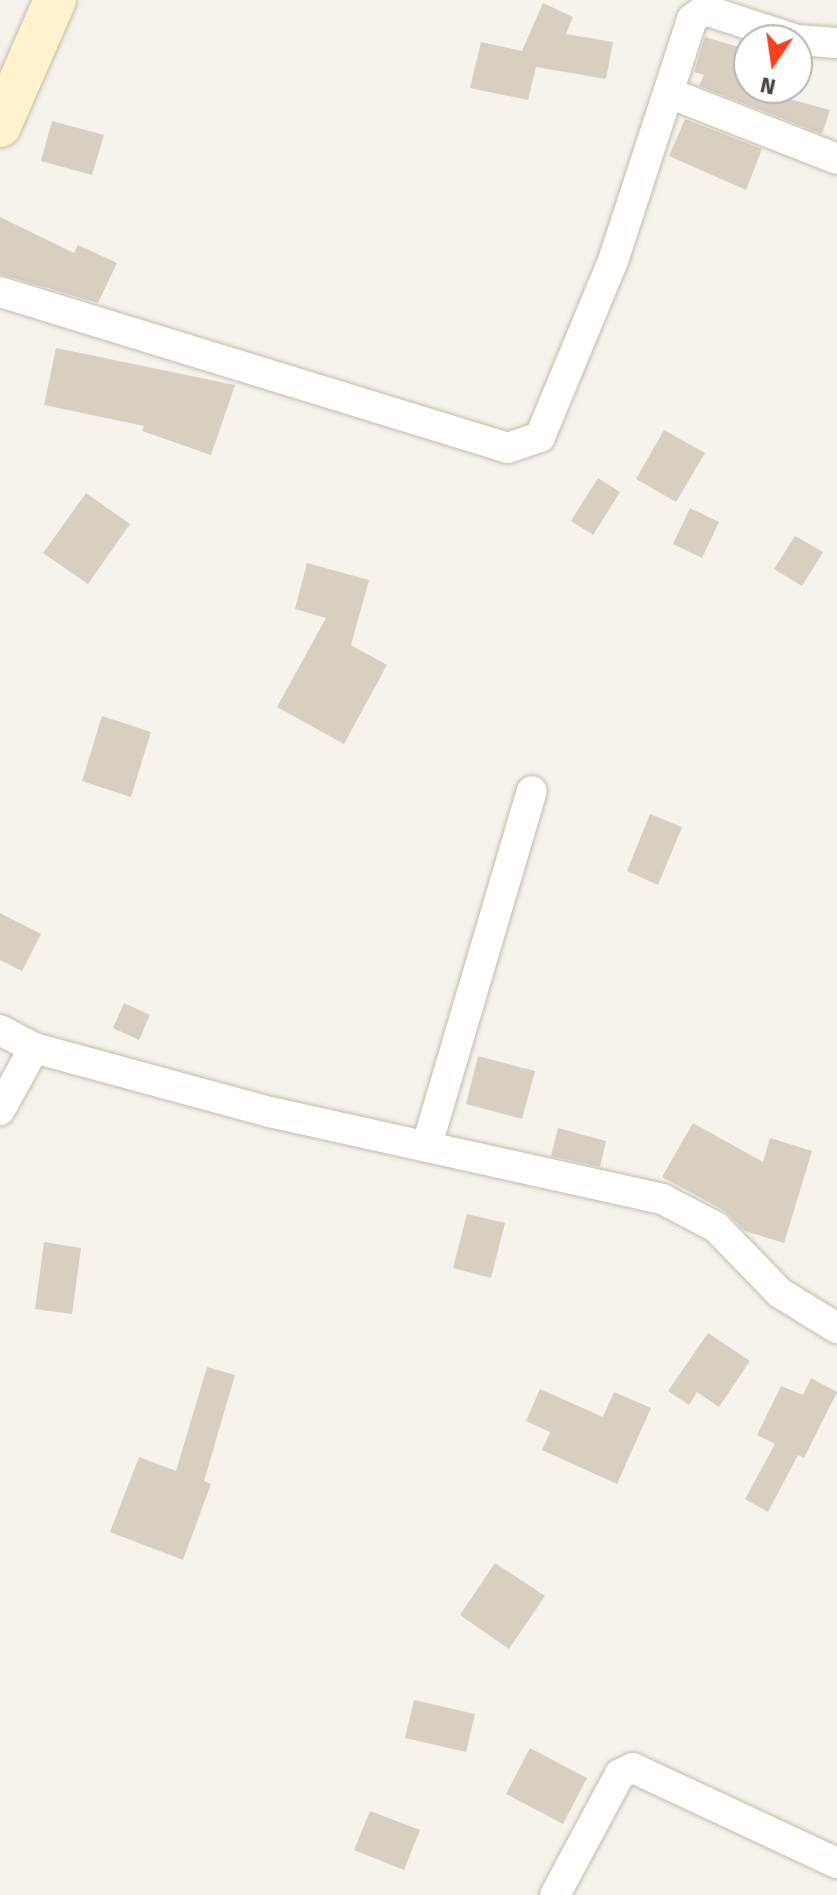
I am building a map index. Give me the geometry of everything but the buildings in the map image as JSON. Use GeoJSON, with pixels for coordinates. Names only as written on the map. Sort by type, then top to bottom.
{"type":"FeatureCollection","features":[{"type":"Feature","properties":{"kind":"main road"},"geometry":{"type":"LineString","coordinates":[[0,126],[55,0]]}},
{"type":"Feature","properties":{"kind":"street"},"geometry":{"type":"LineString","coordinates":[[0,292],[508,448],[540,437],[614,258],[692,19],[705,10],[748,24]]}},
{"type":"Feature","properties":{"kind":"street"},"geometry":{"type":"LineString","coordinates":[[813,41],[837,43]]}},
{"type":"Feature","properties":{"kind":"street"},"geometry":{"type":"LineString","coordinates":[[669,93],[837,159]]}},
{"type":"Feature","properties":{"kind":"street"},"geometry":{"type":"LineString","coordinates":[[427,1145],[532,791]]}},
{"type":"Feature","properties":{"kind":"street"},"geometry":{"type":"LineString","coordinates":[[0,1030],[34,1048],[270,1112],[427,1145],[691,1211],[780,1293],[837,1328]]}},
{"type":"Feature","properties":{"kind":"street"},"geometry":{"type":"LineString","coordinates":[[0,1110],[34,1048]]}},
{"type":"Feature","properties":{"kind":"street"},"geometry":{"type":"LineString","coordinates":[[555,1895],[620,1774],[633,1768],[837,1863]]}}]}
